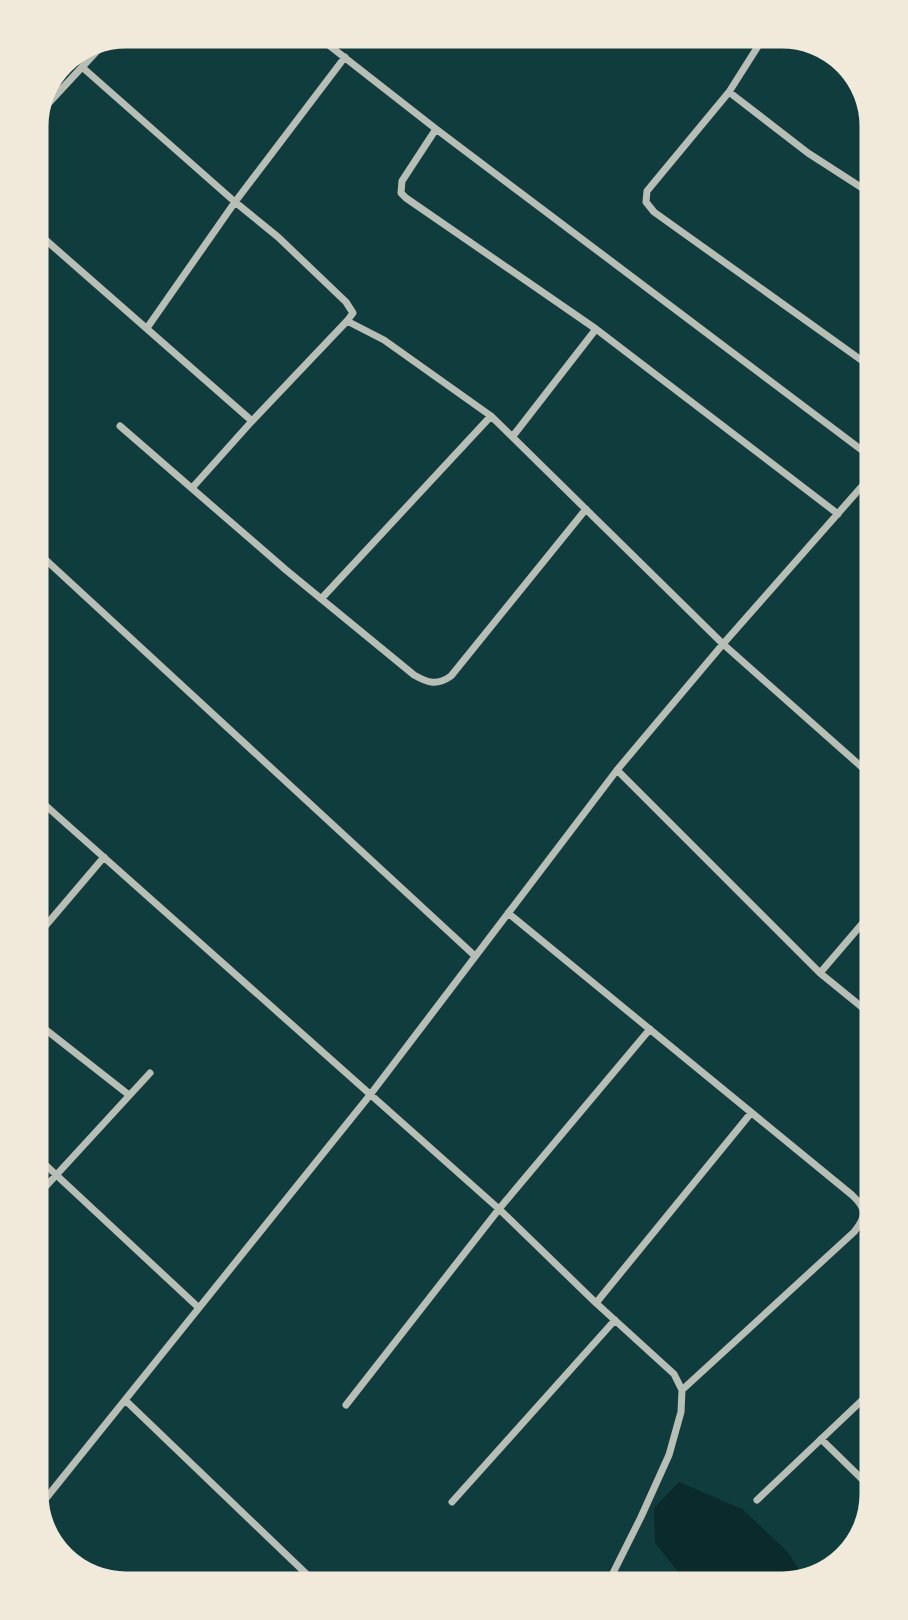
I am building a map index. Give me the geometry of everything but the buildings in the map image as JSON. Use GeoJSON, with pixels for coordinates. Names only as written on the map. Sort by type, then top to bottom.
{"type":"FeatureCollection","features":[{"type":"Feature","properties":{"kind":"street"},"geometry":{"type":"LineString","coordinates":[[328,44],[436,129],[864,452]]}},
{"type":"Feature","properties":{"kind":"street"},"geometry":{"type":"LineString","coordinates":[[759,44],[729,92],[647,191],[646,202],[654,212],[864,362]]}},
{"type":"Feature","properties":{"kind":"street"},"geometry":{"type":"LineString","coordinates":[[47,104],[99,48]]}},
{"type":"Feature","properties":{"kind":"street"},"geometry":{"type":"LineString","coordinates":[[147,328],[236,202],[345,57]]}},
{"type":"Feature","properties":{"kind":"street"},"geometry":{"type":"LineString","coordinates":[[82,66],[278,237],[346,302],[353,313],[192,488]]}},
{"type":"Feature","properties":{"kind":"street"},"geometry":{"type":"LineString","coordinates":[[729,92],[808,153],[864,189]]}},
{"type":"Feature","properties":{"kind":"street"},"geometry":{"type":"LineString","coordinates":[[436,129],[401,181],[401,193],[405,198],[596,329],[838,514]]}},
{"type":"Feature","properties":{"kind":"street"},"geometry":{"type":"LineString","coordinates":[[44,238],[252,421]]}},
{"type":"Feature","properties":{"kind":"street"},"geometry":{"type":"LineString","coordinates":[[347,321],[384,340],[491,416],[723,644],[864,769]]}},
{"type":"Feature","properties":{"kind":"street"},"geometry":{"type":"LineString","coordinates":[[513,436],[596,329]]}},
{"type":"Feature","properties":{"kind":"street"},"geometry":{"type":"LineString","coordinates":[[321,599],[491,416]]}},
{"type":"Feature","properties":{"kind":"street"},"geometry":{"type":"LineString","coordinates":[[120,426],[321,599],[414,675],[434,684],[444,681],[459,666],[586,509]]}},
{"type":"Feature","properties":{"kind":"street"},"geometry":{"type":"LineString","coordinates":[[44,1500],[370,1095],[617,770],[723,644],[864,484]]}},
{"type":"Feature","properties":{"kind":"street"},"geometry":{"type":"LineString","coordinates":[[44,558],[475,956]]}},
{"type":"Feature","properties":{"kind":"street"},"geometry":{"type":"LineString","coordinates":[[617,770],[820,973],[864,1009]]}},
{"type":"Feature","properties":{"kind":"street"},"geometry":{"type":"LineString","coordinates":[[44,804],[499,1209],[674,1374],[682,1390],[681,1412],[669,1455],[612,1576]]}},
{"type":"Feature","properties":{"kind":"street"},"geometry":{"type":"LineString","coordinates":[[44,928],[104,857]]}},
{"type":"Feature","properties":{"kind":"street"},"geometry":{"type":"LineString","coordinates":[[508,913],[864,1205]]}},
{"type":"Feature","properties":{"kind":"street"},"geometry":{"type":"LineString","coordinates":[[820,973],[864,922]]}},
{"type":"Feature","properties":{"kind":"street"},"geometry":{"type":"LineString","coordinates":[[44,1028],[129,1095]]}},
{"type":"Feature","properties":{"kind":"street"},"geometry":{"type":"LineString","coordinates":[[346,1405],[499,1209],[650,1029]]}},
{"type":"Feature","properties":{"kind":"street"},"geometry":{"type":"LineString","coordinates":[[44,1187],[150,1073]]}},
{"type":"Feature","properties":{"kind":"street"},"geometry":{"type":"LineString","coordinates":[[596,1303],[751,1113]]}},
{"type":"Feature","properties":{"kind":"street"},"geometry":{"type":"LineString","coordinates":[[44,1164],[198,1307]]}},
{"type":"Feature","properties":{"kind":"street"},"geometry":{"type":"LineString","coordinates":[[682,1390],[854,1232],[863,1221],[864,1212],[860,1202]]}},
{"type":"Feature","properties":{"kind":"street"},"geometry":{"type":"LineString","coordinates":[[452,1502],[615,1320]]}},
{"type":"Feature","properties":{"kind":"street"},"geometry":{"type":"LineString","coordinates":[[757,1500],[864,1398]]}},
{"type":"Feature","properties":{"kind":"street"},"geometry":{"type":"LineString","coordinates":[[125,1400],[309,1576]]}},
{"type":"Feature","properties":{"kind":"street"},"geometry":{"type":"LineString","coordinates":[[821,1439],[864,1480]]}},
{"type":"Feature","properties":{"kind":"water"},"geometry":{"type":"Polygon","coordinates":[[[679,1482],[742,1509],[787,1551],[802,1574],[681,1576],[655,1543],[654,1508],[679,1482]]]}}]}
